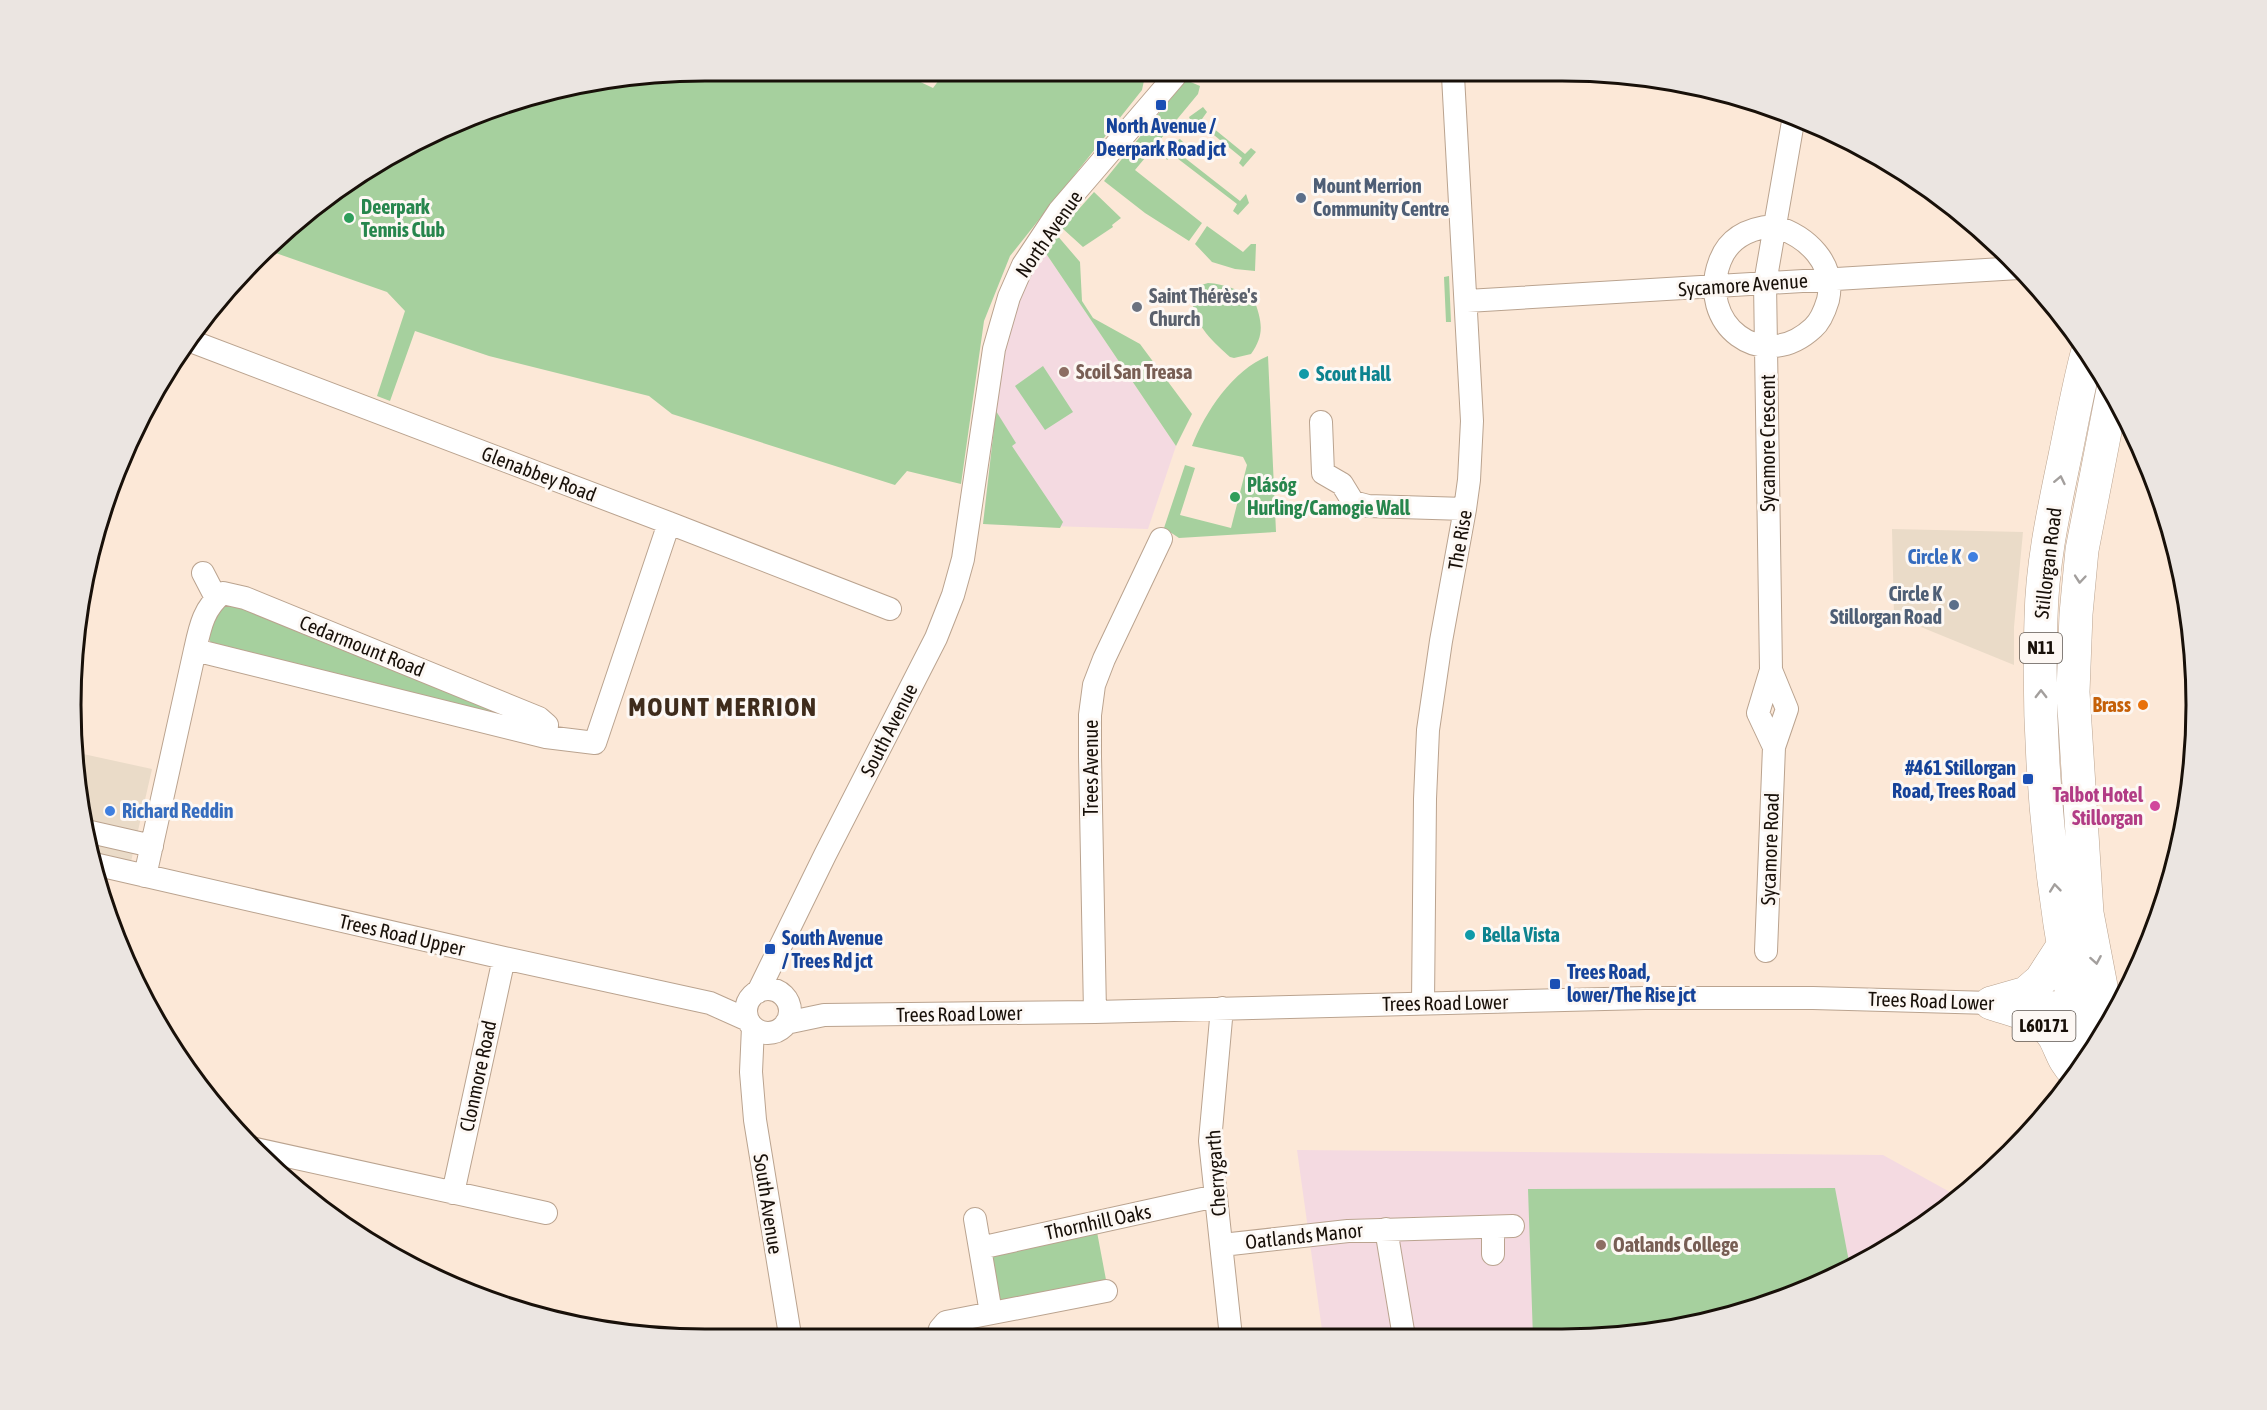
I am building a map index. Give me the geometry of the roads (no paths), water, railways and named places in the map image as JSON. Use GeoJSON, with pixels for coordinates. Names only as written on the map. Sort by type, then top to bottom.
{"type":"FeatureCollection","features":[{"type":"Feature","properties":{"kind":"highway","name":"Stillorgan Road"},"geometry":{"type":"LineString","coordinates":[[2084,364],[2075,399],[2052,518],[2041,616],[2041,713],[2057,908],[2063,946],[2101,1008]]}},
{"type":"Feature","properties":{"kind":"highway","name":"Stillorgan Road"},"geometry":{"type":"LineString","coordinates":[[2094,1030],[2101,1008],[2087,913],[2073,692],[2076,614],[2082,550],[2110,407]]}},
{"type":"Feature","properties":{"kind":"highway"},"geometry":{"type":"LineString","coordinates":[[1991,1004],[2026,993],[2041,980],[2063,946]]}},
{"type":"Feature","properties":{"kind":"highway","name":"L60171"},"geometry":{"type":"LineString","coordinates":[[1991,1004],[2035,1017],[2054,1036],[2064,1062],[2070,1068]]}},
{"type":"Feature","properties":{"kind":"street","name":"North Avenue"},"geometry":{"type":"LineString","coordinates":[[974,492],[994,349],[1009,297],[1023,266],[1059,212],[1170,81]]}},
{"type":"Feature","properties":{"kind":"street","name":"The Rise"},"geometry":{"type":"LineString","coordinates":[[1423,1003],[1425,788],[1428,730],[1441,641],[1465,509],[1472,421],[1453,81]]}},
{"type":"Feature","properties":{"kind":"street","name":"Sycamore Crescent"},"geometry":{"type":"LineString","coordinates":[[1768,540],[1768,346],[1765,283],[1792,125]]}},
{"type":"Feature","properties":{"kind":"street","name":"Sycamore Crescent"},"geometry":{"type":"LineString","coordinates":[[1713,287],[1719,314],[1739,337],[1753,343],[1768,346],[1786,345],[1803,337],[1816,326],[1825,310],[1829,292],[1825,267],[1817,253],[1791,231],[1774,226]]}},
{"type":"Feature","properties":{"kind":"street"},"geometry":{"type":"LineString","coordinates":[[1713,287],[1723,254],[1731,243],[1741,234],[1757,228],[1774,226]]}},
{"type":"Feature","properties":{"kind":"street","name":"Sycamore Avenue"},"geometry":{"type":"LineString","coordinates":[[1467,301],[2007,269]]}},
{"type":"Feature","properties":{"kind":"street","name":"Glenabbey Road"},"geometry":{"type":"LineString","coordinates":[[197,343],[890,609]]}},
{"type":"Feature","properties":{"kind":"street"},"geometry":{"type":"LineString","coordinates":[[1321,422],[1323,473],[1342,484],[1353,502],[1368,506],[1465,509]]}},
{"type":"Feature","properties":{"kind":"street","name":"South Avenue"},"geometry":{"type":"LineString","coordinates":[[789,1329],[754,1120],[751,1072],[767,1011],[775,959],[939,631],[953,595],[963,559],[974,492]]}},
{"type":"Feature","properties":{"kind":"street","name":"Cedarmount Road"},"geometry":{"type":"LineString","coordinates":[[195,650],[546,737],[595,743],[669,523]]}},
{"type":"Feature","properties":{"kind":"street","name":"Trees Avenue"},"geometry":{"type":"LineString","coordinates":[[1095,1012],[1090,756],[1090,715],[1094,684],[1161,539]]}},
{"type":"Feature","properties":{"kind":"street","name":"Sycamore Road"},"geometry":{"type":"LineString","coordinates":[[1766,951],[1774,747],[1758,713],[1771,670],[1768,540]]}},
{"type":"Feature","properties":{"kind":"street"},"geometry":{"type":"LineString","coordinates":[[145,876],[195,650],[206,612],[216,598],[203,573]]}},
{"type":"Feature","properties":{"kind":"street","name":"Cedarmount Road"},"geometry":{"type":"LineString","coordinates":[[216,598],[224,593],[245,598],[539,718],[547,725],[546,737]]}},
{"type":"Feature","properties":{"kind":"street"},"geometry":{"type":"LineString","coordinates":[[95,835],[152,846]]}},
{"type":"Feature","properties":{"kind":"street","name":"Trees Road Upper"},"geometry":{"type":"LineString","coordinates":[[102,866],[710,1003],[767,1011]]}},
{"type":"Feature","properties":{"kind":"street","name":"Clonmore Road"},"geometry":{"type":"LineString","coordinates":[[453,1193],[504,958]]}},
{"type":"Feature","properties":{"kind":"street","name":"Trees Road Lower"},"geometry":{"type":"LineString","coordinates":[[767,1011],[824,1015],[1095,1012],[1706,997],[2101,1008]]}},
{"type":"Feature","properties":{"kind":"street","name":"Cherrygarth"},"geometry":{"type":"LineString","coordinates":[[1222,1008],[1210,1141],[1230,1329]]}},
{"type":"Feature","properties":{"kind":"street"},"geometry":{"type":"LineString","coordinates":[[271,1152],[546,1213]]}},
{"type":"Feature","properties":{"kind":"street","name":"Thornhill Oaks"},"geometry":{"type":"LineString","coordinates":[[980,1248],[1216,1196]]}},
{"type":"Feature","properties":{"kind":"street"},"geometry":{"type":"LineString","coordinates":[[975,1219],[991,1313]]}},
{"type":"Feature","properties":{"kind":"street","name":"Oatlands Manor"},"geometry":{"type":"LineString","coordinates":[[1222,1245],[1308,1234],[1503,1226],[1493,1254]]}},
{"type":"Feature","properties":{"kind":"street","name":"Oatlands Manor"},"geometry":{"type":"LineString","coordinates":[[1386,1229],[1403,1329]]}},
{"type":"Feature","properties":{"kind":"street"},"geometry":{"type":"LineString","coordinates":[[940,1329],[946,1322],[1106,1291]]}},
{"type":"Feature","properties":{"kind":"place","name":"North Avenue / Deerpark Road jct"},"geometry":{"type":"Point","coordinates":[1161,105]}},
{"type":"Feature","properties":{"kind":"place","name":"Mount Merrion Community Centre"},"geometry":{"type":"Point","coordinates":[1301,198]}},
{"type":"Feature","properties":{"kind":"place","name":"Deerpark Tennis Club"},"geometry":{"type":"Point","coordinates":[349,218]}},
{"type":"Feature","properties":{"kind":"place","name":"Saint Thérèse's Church"},"geometry":{"type":"Point","coordinates":[1137,307]}},
{"type":"Feature","properties":{"kind":"place","name":"Scoil San Treasa"},"geometry":{"type":"Point","coordinates":[1064,372]}},
{"type":"Feature","properties":{"kind":"place","name":"Scout Hall"},"geometry":{"type":"Point","coordinates":[1304,374]}},
{"type":"Feature","properties":{"kind":"place","name":"Plásóg Hurling/Camogie Wall"},"geometry":{"type":"Point","coordinates":[1235,497]}},
{"type":"Feature","properties":{"kind":"place","name":"Circle K"},"geometry":{"type":"Point","coordinates":[1973,557]}},
{"type":"Feature","properties":{"kind":"place","name":"Circle K Stillorgan Road"},"geometry":{"type":"Point","coordinates":[1954,605]}},
{"type":"Feature","properties":{"kind":"place","name":"Brass"},"geometry":{"type":"Point","coordinates":[2143,705]}},
{"type":"Feature","properties":{"kind":"place","name":"#461 Stillorgan Road, Trees Road"},"geometry":{"type":"Point","coordinates":[2028,779]}},
{"type":"Feature","properties":{"kind":"place","name":"Talbot Hotel Stillorgan"},"geometry":{"type":"Point","coordinates":[2155,806]}},
{"type":"Feature","properties":{"kind":"place","name":"Richard Reddin"},"geometry":{"type":"Point","coordinates":[110,811]}},
{"type":"Feature","properties":{"kind":"place","name":"Bella Vista"},"geometry":{"type":"Point","coordinates":[1470,935]}},
{"type":"Feature","properties":{"kind":"place","name":"South Avenue / Trees Rd jct"},"geometry":{"type":"Point","coordinates":[770,949]}},
{"type":"Feature","properties":{"kind":"place","name":"Trees Road, lower/The Rise jct"},"geometry":{"type":"Point","coordinates":[1555,984]}},
{"type":"Feature","properties":{"kind":"place","name":"Oatlands College"},"geometry":{"type":"Point","coordinates":[1601,1245]}},
{"type":"Feature","properties":{"kind":"district","name":"MOUNT MERRION"},"geometry":{"type":"Point","coordinates":[723,707]}}]}
